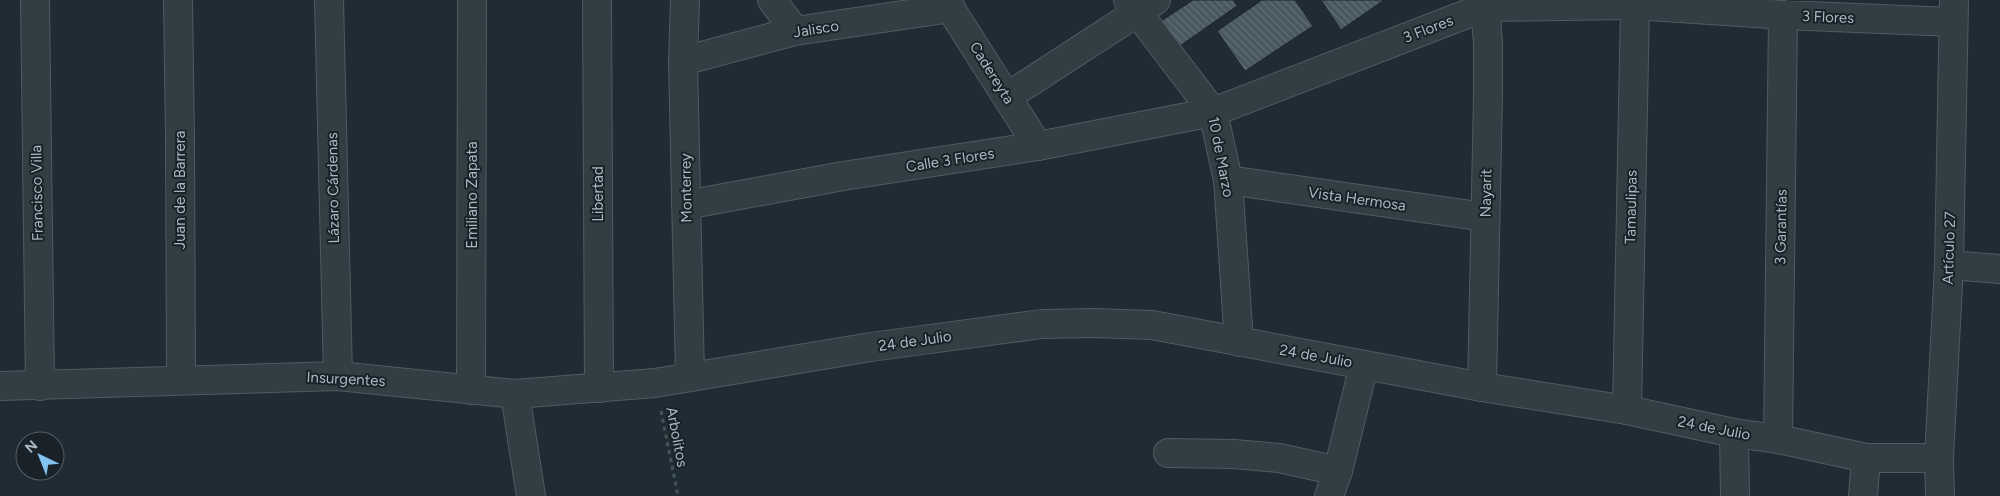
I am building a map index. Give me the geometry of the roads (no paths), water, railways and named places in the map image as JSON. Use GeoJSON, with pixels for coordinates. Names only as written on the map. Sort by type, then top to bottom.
{"type":"FeatureCollection","features":[{"type":"Feature","properties":{"kind":"street","name":"Francisco Villa"},"geometry":{"type":"LineString","coordinates":[[35,0],[40,386]]}},
{"type":"Feature","properties":{"kind":"street","name":"Juan de la Barrera"},"geometry":{"type":"LineString","coordinates":[[178,0],[181,380]]}},
{"type":"Feature","properties":{"kind":"street","name":"Lázaro Cárdenas"},"geometry":{"type":"LineString","coordinates":[[329,0],[338,376]]}},
{"type":"Feature","properties":{"kind":"street","name":"Emiliano Zapata"},"geometry":{"type":"LineString","coordinates":[[471,390],[472,0]]}},
{"type":"Feature","properties":{"kind":"street","name":"Libertad"},"geometry":{"type":"LineString","coordinates":[[597,0],[599,388]]}},
{"type":"Feature","properties":{"kind":"street","name":"Monterrey"},"geometry":{"type":"LineString","coordinates":[[685,0],[683,61],[690,376]]}},
{"type":"Feature","properties":{"kind":"street"},"geometry":{"type":"LineString","coordinates":[[772,0],[795,31]]}},
{"type":"Feature","properties":{"kind":"street","name":"3 Flores"},"geometry":{"type":"LineString","coordinates":[[1213,112],[1482,3],[1635,5],[1667,3],[1783,15],[1954,11]]}},
{"type":"Feature","properties":{"kind":"street","name":"Nayarit"},"geometry":{"type":"LineString","coordinates":[[1482,3],[1488,44],[1482,387]]}},
{"type":"Feature","properties":{"kind":"street","name":"Jalisco"},"geometry":{"type":"LineString","coordinates":[[683,61],[795,31],[948,4]]}},
{"type":"Feature","properties":{"kind":"street","name":"Cadereyta"},"geometry":{"type":"LineString","coordinates":[[948,4],[1038,146]]}},
{"type":"Feature","properties":{"kind":"street"},"geometry":{"type":"LineString","coordinates":[[1007,97],[1140,4]]}},
{"type":"Feature","properties":{"kind":"street","name":"10 de Marzo"},"geometry":{"type":"LineString","coordinates":[[1140,4],[1213,112],[1228,180],[1239,342]]}},
{"type":"Feature","properties":{"kind":"street","name":"Tamaulipas"},"geometry":{"type":"LineString","coordinates":[[1627,410],[1635,5]]}},
{"type":"Feature","properties":{"kind":"street","name":"Artículo 27"},"geometry":{"type":"LineString","coordinates":[[1940,496],[1939,458],[1949,265],[1954,11]]}},
{"type":"Feature","properties":{"kind":"street","name":"3 Garantías"},"geometry":{"type":"LineString","coordinates":[[1778,439],[1783,15]]}},
{"type":"Feature","properties":{"kind":"street","name":"Calle 3 Flores"},"geometry":{"type":"LineString","coordinates":[[686,205],[843,176],[1038,146],[1213,112]]}},
{"type":"Feature","properties":{"kind":"street","name":"Vista Hermosa"},"geometry":{"type":"LineString","coordinates":[[1228,180],[1485,217]]}},
{"type":"Feature","properties":{"kind":"street"},"geometry":{"type":"LineString","coordinates":[[1949,265],[2000,269]]}},
{"type":"Feature","properties":{"kind":"street","name":"24 de Julio"},"geometry":{"type":"LineString","coordinates":[[690,376],[871,347],[1042,324],[1152,325],[1482,387],[1627,410],[1866,458],[1939,458]]}},
{"type":"Feature","properties":{"kind":"street"},"geometry":{"type":"LineString","coordinates":[[1329,496],[1338,471],[1364,365]]}},
{"type":"Feature","properties":{"kind":"street","name":"Insurgentes"},"geometry":{"type":"LineString","coordinates":[[0,386],[338,376],[515,394],[655,383],[690,376]]}},
{"type":"Feature","properties":{"kind":"street"},"geometry":{"type":"LineString","coordinates":[[515,394],[531,496]]}},
{"type":"Feature","properties":{"kind":"street"},"geometry":{"type":"LineString","coordinates":[[1734,432],[1735,496]]}},
{"type":"Feature","properties":{"kind":"street"},"geometry":{"type":"LineString","coordinates":[[1168,453],[1234,454],[1279,458],[1338,471]]}},
{"type":"Feature","properties":{"kind":"street"},"geometry":{"type":"LineString","coordinates":[[1863,496],[1866,458]]}}]}
